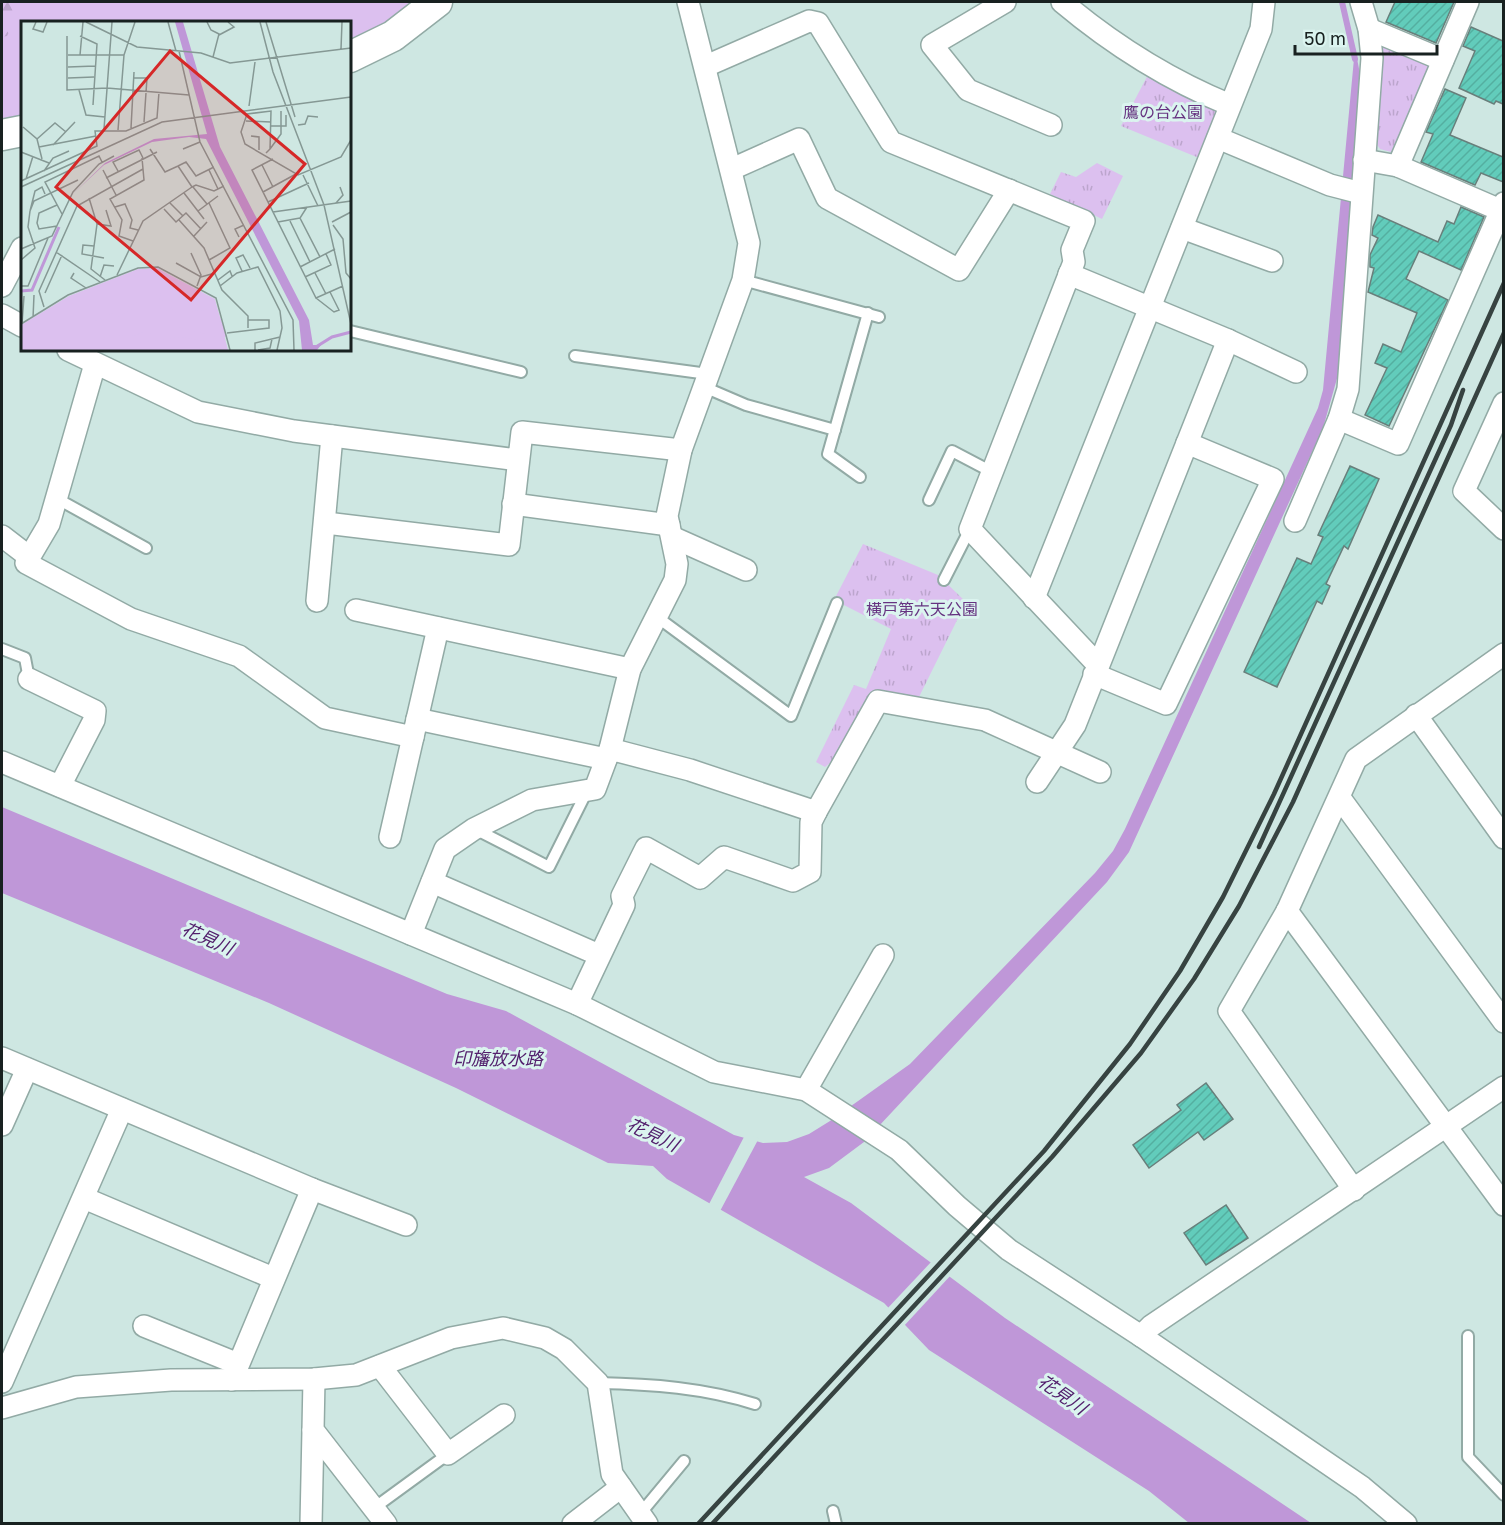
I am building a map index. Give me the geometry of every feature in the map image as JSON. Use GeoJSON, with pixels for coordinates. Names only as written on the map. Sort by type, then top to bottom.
{"type":"FeatureCollection","features":[{"type":"Feature","properties":{"kind":"street"},"geometry":{"type":"LineString","coordinates":[[351,57],[393,36],[436,2]]}},
{"type":"Feature","properties":{"kind":"street"},"geometry":{"type":"LineString","coordinates":[[411,934],[445,849],[474,829],[532,801],[595,789],[608,754],[630,669],[675,580],[678,564],[667,516],[681,450],[743,280],[749,243],[688,2]]}},
{"type":"Feature","properties":{"kind":"street"},"geometry":{"type":"LineString","coordinates":[[1005,2],[932,45],[968,90],[1051,125]]}},
{"type":"Feature","properties":{"kind":"street"},"geometry":{"type":"LineString","coordinates":[[1062,2],[1089,24],[1187,87],[1230,105]]}},
{"type":"Feature","properties":{"kind":"street"},"geometry":{"type":"LineString","coordinates":[[1034,598],[1261,29],[1264,2]]}},
{"type":"Feature","properties":{"kind":"street"},"geometry":{"type":"LineString","coordinates":[[1295,521],[1339,419],[1348,389],[1358,192],[1364,160],[1372,58],[1370,29],[1361,2]]}},
{"type":"Feature","properties":{"kind":"street"},"geometry":{"type":"LineString","coordinates":[[1398,166],[1468,2]]}},
{"type":"Feature","properties":{"kind":"street"},"geometry":{"type":"LineString","coordinates":[[706,66],[809,21],[818,23],[891,142],[1084,221],[1072,250],[1074,262],[970,529],[1096,670],[1166,704],[1273,479],[1187,443]]}},
{"type":"Feature","properties":{"kind":"street"},"geometry":{"type":"LineString","coordinates":[[1370,29],[1443,60]]}},
{"type":"Feature","properties":{"kind":"street"},"geometry":{"type":"LineString","coordinates":[[2,135],[21,131]]}},
{"type":"Feature","properties":{"kind":"street"},"geometry":{"type":"LineString","coordinates":[[1218,138],[1330,185],[1358,192]]}},
{"type":"Feature","properties":{"kind":"street"},"geometry":{"type":"LineString","coordinates":[[732,169],[799,139],[827,198],[959,270],[1009,190]]}},
{"type":"Feature","properties":{"kind":"street"},"geometry":{"type":"LineString","coordinates":[[1339,419],[1398,444],[1502,207],[1398,166],[1364,160]]}},
{"type":"Feature","properties":{"kind":"street"},"geometry":{"type":"LineString","coordinates":[[1182,228],[1272,261]]}},
{"type":"Feature","properties":{"kind":"street"},"geometry":{"type":"LineString","coordinates":[[2,286],[21,250]]}},
{"type":"Feature","properties":{"kind":"street"},"geometry":{"type":"LineString","coordinates":[[1069,274],[1228,340],[1296,372]]}},
{"type":"Feature","properties":{"kind":"street"},"geometry":{"type":"LineString","coordinates":[[1037,782],[1075,725],[1228,340]]}},
{"type":"Feature","properties":{"kind":"street"},"geometry":{"type":"LineString","coordinates":[[70,351],[198,412],[332,436],[518,460]]}},
{"type":"Feature","properties":{"kind":"street"},"geometry":{"type":"LineString","coordinates":[[95,364],[49,524],[28,556],[26,563],[131,619],[239,656],[325,718],[608,754],[690,770],[816,812]]}},
{"type":"Feature","properties":{"kind":"street"},"geometry":{"type":"LineString","coordinates":[[1503,402],[1464,491],[1503,529]]}},
{"type":"Feature","properties":{"kind":"street"},"geometry":{"type":"LineString","coordinates":[[326,523],[508,545],[522,432],[681,450]]}},
{"type":"Feature","properties":{"kind":"street"},"geometry":{"type":"LineString","coordinates":[[317,601],[326,523],[332,436]]}},
{"type":"Feature","properties":{"kind":"street"},"geometry":{"type":"LineString","coordinates":[[513,504],[670,531],[746,570]]}},
{"type":"Feature","properties":{"kind":"street"},"geometry":{"type":"LineString","coordinates":[[2,537],[28,556]]}},
{"type":"Feature","properties":{"kind":"street"},"geometry":{"type":"LineString","coordinates":[[356,610],[630,669]]}},
{"type":"Feature","properties":{"kind":"street"},"geometry":{"type":"LineString","coordinates":[[390,837],[438,628]]}},
{"type":"Feature","properties":{"kind":"street"},"geometry":{"type":"LineString","coordinates":[[1354,1190],[1229,1011],[1287,911],[1356,759],[1503,654]]}},
{"type":"Feature","properties":{"kind":"street"},"geometry":{"type":"LineString","coordinates":[[29,679],[95,711],[94,720],[60,786]]}},
{"type":"Feature","properties":{"kind":"street"},"geometry":{"type":"LineString","coordinates":[[577,1004],[624,905],[622,896],[646,849],[700,878],[724,857],[793,881],[810,872],[811,822],[878,701],[985,720],[1100,772]]}},
{"type":"Feature","properties":{"kind":"street"},"geometry":{"type":"LineString","coordinates":[[1416,716],[1503,838]]}},
{"type":"Feature","properties":{"kind":"street"},"geometry":{"type":"LineString","coordinates":[[2,762],[577,1004],[714,1072],[806,1090],[899,1150],[957,1206],[1009,1250],[1141,1336],[1362,1487],[1406,1524]]}},
{"type":"Feature","properties":{"kind":"street"},"geometry":{"type":"LineString","coordinates":[[1340,798],[1503,1022]]}},
{"type":"Feature","properties":{"kind":"street"},"geometry":{"type":"LineString","coordinates":[[432,882],[599,955]]}},
{"type":"Feature","properties":{"kind":"street"},"geometry":{"type":"LineString","coordinates":[[1287,911],[1503,1205]]}},
{"type":"Feature","properties":{"kind":"street"},"geometry":{"type":"LineString","coordinates":[[806,1090],[883,955]]}},
{"type":"Feature","properties":{"kind":"street"},"geometry":{"type":"LineString","coordinates":[[2,1058],[312,1189],[406,1225]]}},
{"type":"Feature","properties":{"kind":"street"},"geometry":{"type":"LineString","coordinates":[[2,1125],[27,1069]]}},
{"type":"Feature","properties":{"kind":"street"},"geometry":{"type":"LineString","coordinates":[[1141,1336],[1151,1326],[1503,1087]]}},
{"type":"Feature","properties":{"kind":"street"},"geometry":{"type":"LineString","coordinates":[[2,1382],[10,1336],[84,1198],[122,1109]]}},
{"type":"Feature","properties":{"kind":"street"},"geometry":{"type":"LineString","coordinates":[[235,1372],[312,1189]]}},
{"type":"Feature","properties":{"kind":"street"},"geometry":{"type":"LineString","coordinates":[[84,1198],[273,1278]]}},
{"type":"Feature","properties":{"kind":"street"},"geometry":{"type":"LineString","coordinates":[[144,1326],[235,1372]]}},
{"type":"Feature","properties":{"kind":"street"},"geometry":{"type":"LineString","coordinates":[[2,1408],[76,1387],[171,1380],[235,1372],[314,1379],[356,1375],[451,1338],[502,1328],[545,1338],[564,1349],[598,1383],[612,1474],[644,1519]]}},
{"type":"Feature","properties":{"kind":"street"},"geometry":{"type":"LineString","coordinates":[[380,1366],[448,1454],[504,1415]]}},
{"type":"Feature","properties":{"kind":"street"},"geometry":{"type":"LineString","coordinates":[[310,1524],[314,1379]]}},
{"type":"Feature","properties":{"kind":"street"},"geometry":{"type":"LineString","coordinates":[[313,1430],[380,1516]]}},
{"type":"Feature","properties":{"kind":"street"},"geometry":{"type":"LineString","coordinates":[[573,1524],[621,1487]]}},
{"type":"Feature","properties":{"kind":"lane"},"geometry":{"type":"LineString","coordinates":[[743,280],[879,316]]}},
{"type":"Feature","properties":{"kind":"lane"},"geometry":{"type":"LineString","coordinates":[[860,477],[828,454],[868,313]]}},
{"type":"Feature","properties":{"kind":"lane"},"geometry":{"type":"LineString","coordinates":[[351,331],[521,372]]}},
{"type":"Feature","properties":{"kind":"lane"},"geometry":{"type":"LineString","coordinates":[[575,356],[706,381],[746,405],[835,430]]}},
{"type":"Feature","properties":{"kind":"lane"},"geometry":{"type":"LineString","coordinates":[[929,500],[952,451],[992,472]]}},
{"type":"Feature","properties":{"kind":"lane"},"geometry":{"type":"LineString","coordinates":[[57,498],[146,548]]}},
{"type":"Feature","properties":{"kind":"lane"},"geometry":{"type":"LineString","coordinates":[[944,580],[970,529]]}},
{"type":"Feature","properties":{"kind":"lane"},"geometry":{"type":"LineString","coordinates":[[657,617],[791,716],[837,603]]}},
{"type":"Feature","properties":{"kind":"lane"},"geometry":{"type":"LineString","coordinates":[[2,649],[25,658],[29,679]]}},
{"type":"Feature","properties":{"kind":"lane"},"geometry":{"type":"LineString","coordinates":[[474,829],[549,867],[587,790]]}},
{"type":"Feature","properties":{"kind":"lane"},"geometry":{"type":"LineString","coordinates":[[1467,1336],[1468,1457],[1503,1494]]}},
{"type":"Feature","properties":{"kind":"lane"},"geometry":{"type":"LineString","coordinates":[[598,1383],[649,1384],[720,1393],[755,1404]]}},
{"type":"Feature","properties":{"kind":"lane"},"geometry":{"type":"LineString","coordinates":[[380,1516],[448,1454]]}},
{"type":"Feature","properties":{"kind":"lane"},"geometry":{"type":"LineString","coordinates":[[644,1519],[684,1461]]}},
{"type":"Feature","properties":{"kind":"lane"},"geometry":{"type":"LineString","coordinates":[[833,1511],[836,1524]]}},
{"type":"Feature","properties":{"kind":"green space"},"geometry":{"type":"Polygon","coordinates":[[[2,2],[420,2],[396,21],[351,44],[351,21],[21,21],[21,119],[2,123],[2,2]]]}},
{"type":"Feature","properties":{"kind":"green space"},"geometry":{"type":"Polygon","coordinates":[[[2,2],[9,2],[16,19],[7,36],[2,37],[2,2]]]}},
{"type":"Feature","properties":{"kind":"green space"},"geometry":{"type":"Polygon","coordinates":[[[1384,42],[1432,62],[1391,152],[1380,149],[1376,143],[1379,56],[1384,42]]]}},
{"type":"Feature","properties":{"kind":"green space","name":"鷹の台公園"},"geometry":{"type":"Polygon","coordinates":[[[1150,71],[1215,105],[1216,114],[1199,158],[1121,126],[1150,71]]]}},
{"type":"Feature","properties":{"kind":"green space"},"geometry":{"type":"Polygon","coordinates":[[[1097,163],[1123,176],[1102,219],[1050,194],[1061,172],[1076,177],[1097,163]]]}},
{"type":"Feature","properties":{"kind":"green space","name":"横戸第六天公園"},"geometry":{"type":"Polygon","coordinates":[[[863,544],[938,575],[966,602],[918,699],[872,693],[841,754],[825,767],[816,762],[854,685],[866,689],[891,629],[834,600],[863,544]]]}},
{"type":"Feature","properties":{"kind":"water","name":"印旛放水路"},"geometry":{"type":"Polygon","coordinates":[[[1355,48],[1361,79],[1338,375],[1323,428],[1129,852],[1107,882],[864,1142],[829,1168],[804,1177],[851,1203],[1005,1318],[1311,1523],[1189,1523],[1149,1491],[929,1350],[884,1303],[667,1179],[653,1166],[608,1163],[456,1088],[269,1003],[2,893],[2,807],[447,994],[506,1011],[734,1135],[763,1143],[787,1142],[809,1134],[830,1121],[910,1064],[1095,873],[1113,851],[1125,829],[1318,408],[1323,390],[1355,48]]]}},
{"type":"Feature","properties":{"kind":"pier"},"geometry":{"type":"Polygon","coordinates":[[[745,1135],[759,1138],[719,1213],[708,1206],[745,1135]]]}},
{"type":"Feature","properties":{"kind":"pier"},"geometry":{"type":"Polygon","coordinates":[[[932,1261],[951,1275],[903,1327],[886,1310],[932,1261]]]}},
{"type":"Feature","properties":{"kind":"building"},"geometry":{"type":"Polygon","coordinates":[[[1395,2],[1454,2],[1436,43],[1386,22],[1395,2]]]}},
{"type":"Feature","properties":{"kind":"building"},"geometry":{"type":"Polygon","coordinates":[[[1471,27],[1503,41],[1503,104],[1496,101],[1494,104],[1459,88],[1475,51],[1463,46],[1471,27]]]}},
{"type":"Feature","properties":{"kind":"building"},"geometry":{"type":"Polygon","coordinates":[[[1445,89],[1466,98],[1450,135],[1503,157],[1503,182],[1481,173],[1475,185],[1421,162],[1433,134],[1426,132],[1445,89]]]}},
{"type":"Feature","properties":{"kind":"building"},"geometry":{"type":"Polygon","coordinates":[[[1461,207],[1484,217],[1461,270],[1419,251],[1406,279],[1448,300],[1389,426],[1365,415],[1387,368],[1375,363],[1383,344],[1401,352],[1417,313],[1368,292],[1374,268],[1370,267],[1370,255],[1378,238],[1372,235],[1373,227],[1378,215],[1438,242],[1447,221],[1454,224],[1461,207]]]}},
{"type":"Feature","properties":{"kind":"building"},"geometry":{"type":"Polygon","coordinates":[[[1350,466],[1379,479],[1348,549],[1344,546],[1326,584],[1330,586],[1322,604],[1317,601],[1277,687],[1244,672],[1297,558],[1311,564],[1323,537],[1318,535],[1350,466]]]}},
{"type":"Feature","properties":{"kind":"building"},"geometry":{"type":"Polygon","coordinates":[[[1206,1083],[1233,1119],[1204,1140],[1198,1132],[1149,1168],[1133,1145],[1181,1110],[1177,1105],[1206,1083]]]}},
{"type":"Feature","properties":{"kind":"building"},"geometry":{"type":"Polygon","coordinates":[[[1226,1205],[1248,1238],[1206,1265],[1184,1233],[1226,1205]]]}},
{"type":"Feature","properties":{"kind":"waterway"},"geometry":{"type":"LineString","coordinates":[[1342,2],[1355,59]]}},
{"type":"Feature","properties":{"kind":"railway"},"geometry":{"type":"LineString","coordinates":[[698,1524],[1044,1151],[1130,1044],[1180,971],[1223,897],[1274,794],[1504,283]]}},
{"type":"Feature","properties":{"kind":"railway"},"geometry":{"type":"LineString","coordinates":[[712,1524],[1052,1157],[1141,1053],[1194,979],[1239,906],[1293,802],[1504,333]]}},
{"type":"Feature","properties":{"kind":"railway"},"geometry":{"type":"LineString","coordinates":[[1259,847],[1451,425],[1463,390]]}},
{"type":"Feature","properties":{"kind":"water label","name":"花見川"},"geometry":{"type":"Point","coordinates":[208,938]}},
{"type":"Feature","properties":{"kind":"water label","name":"花見川"},"geometry":{"type":"Point","coordinates":[653,1134]}},
{"type":"Feature","properties":{"kind":"water label","name":"花見川"},"geometry":{"type":"Point","coordinates":[1063,1394]}}]}
